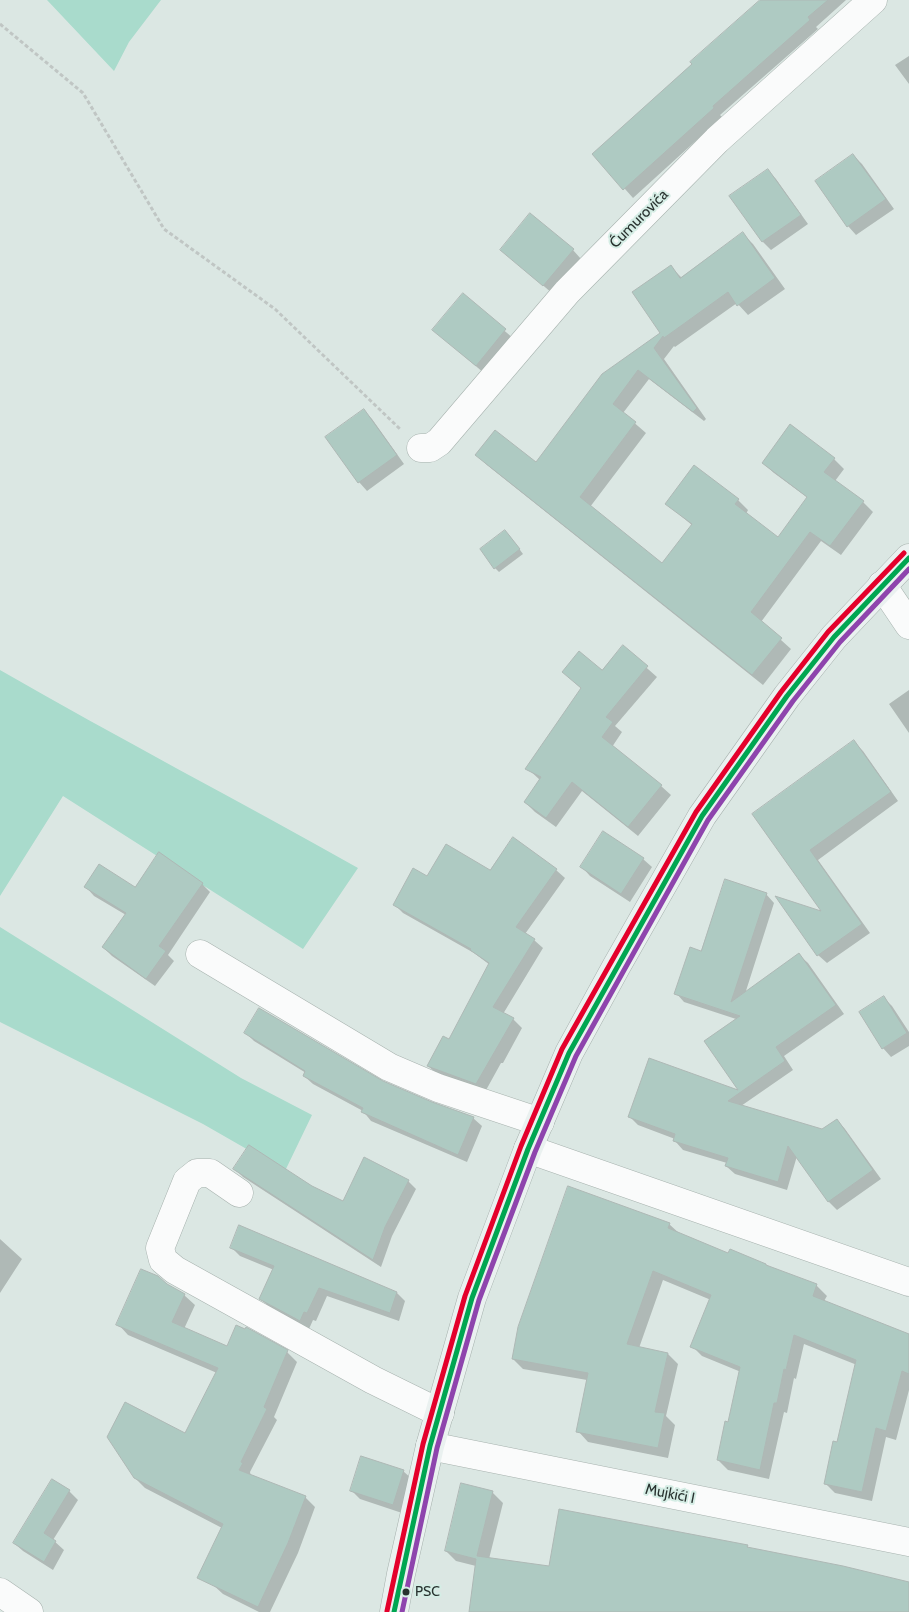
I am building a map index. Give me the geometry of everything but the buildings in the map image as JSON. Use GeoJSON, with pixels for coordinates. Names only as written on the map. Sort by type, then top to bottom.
{"type":"FeatureCollection","features":[{"type":"Feature","properties":{"kind":"main road"},"geometry":{"type":"LineString","coordinates":[[394,1612],[430,1446],[472,1298],[528,1149],[569,1053],[702,816],[787,696],[834,637],[909,558]]}},
{"type":"Feature","properties":{"kind":"street","name":"Ćumurovića"},"geometry":{"type":"LineString","coordinates":[[421,448],[430,448],[439,442],[567,292],[717,140],[873,0]]}},
{"type":"Feature","properties":{"kind":"street"},"geometry":{"type":"LineString","coordinates":[[882,585],[909,625]]}},
{"type":"Feature","properties":{"kind":"street"},"geometry":{"type":"LineString","coordinates":[[200,954],[388,1067],[438,1088],[540,1122]]}},
{"type":"Feature","properties":{"kind":"street"},"geometry":{"type":"LineString","coordinates":[[528,1149],[909,1282]]}},
{"type":"Feature","properties":{"kind":"street"},"geometry":{"type":"LineString","coordinates":[[239,1193],[210,1173],[197,1172],[187,1181],[160,1248],[163,1260],[175,1270],[373,1380],[440,1413]]}},
{"type":"Feature","properties":{"kind":"street","name":"Mujkići I"},"geometry":{"type":"LineString","coordinates":[[430,1446],[909,1542]]}},
{"type":"Feature","properties":{"kind":"street"},"geometry":{"type":"LineString","coordinates":[[0,1592],[28,1612]]}},
{"type":"Feature","properties":{"kind":"path"},"geometry":{"type":"LineString","coordinates":[[0,24],[84,94],[164,229],[275,309],[421,448]]}},
{"type":"Feature","properties":{"kind":"green space"},"geometry":{"type":"Polygon","coordinates":[[[47,0],[161,0],[129,42],[114,71],[47,0]]]}},
{"type":"Feature","properties":{"kind":"green space"},"geometry":{"type":"Polygon","coordinates":[[[0,670],[358,868],[303,949],[63,796],[0,896],[0,670]]]}},
{"type":"Feature","properties":{"kind":"green space"},"geometry":{"type":"Polygon","coordinates":[[[0,927],[241,1078],[312,1115],[285,1171],[203,1124],[0,1022],[0,927]]]}},
{"type":"Feature","properties":{"kind":"transit line"},"geometry":{"type":"LineString","coordinates":[[387,1611],[423,1444],[465,1296],[521,1146],[562,1049],[696,812],[781,692],[828,632],[904,553]]}},
{"type":"Feature","properties":{"kind":"transit line"},"geometry":{"type":"LineString","coordinates":[[394,1612],[430,1446],[472,1298],[528,1149],[569,1053],[702,816],[787,696],[834,637],[909,558]]}},
{"type":"Feature","properties":{"kind":"transit line"},"geometry":{"type":"LineString","coordinates":[[402,1612],[437,1448],[479,1300],[535,1152],[576,1056],[708,820],[793,701],[840,642],[909,569]]}},
{"type":"Feature","properties":{"kind":"place","name":"PSC"},"geometry":{"type":"Point","coordinates":[406,1592]}}]}
